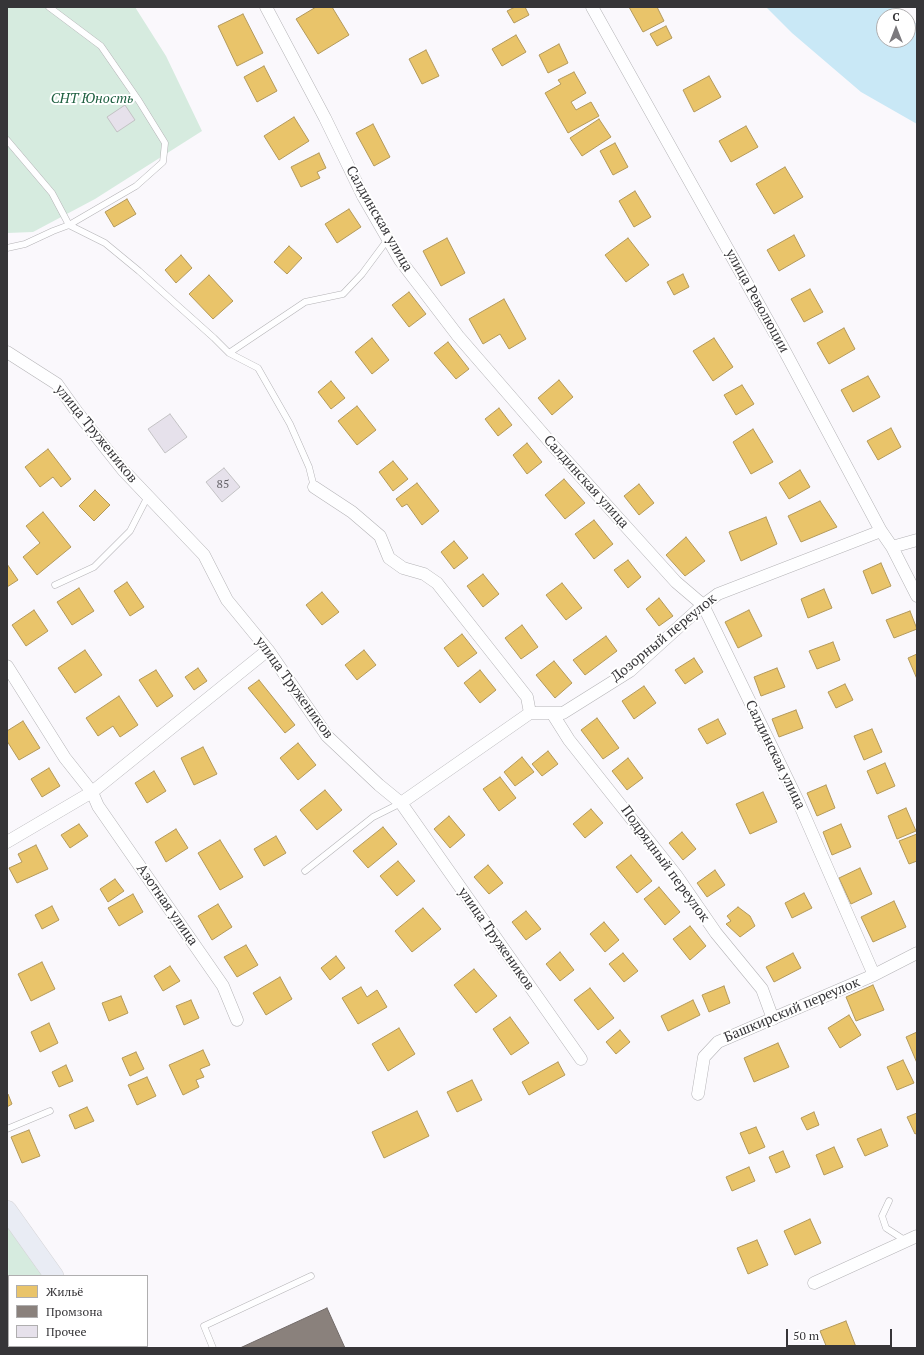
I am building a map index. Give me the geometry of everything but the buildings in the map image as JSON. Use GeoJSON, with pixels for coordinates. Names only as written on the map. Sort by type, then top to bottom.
{"type":"FeatureCollection","features":[{"type":"Feature","properties":{"kind":"main road"},"geometry":{"type":"LineString","coordinates":[[7,1210],[53,1275]]}},
{"type":"Feature","properties":{"kind":"street","name":"Салдинская улица"},"geometry":{"type":"LineString","coordinates":[[266,7],[325,118],[363,196],[400,260],[458,336],[556,449],[676,582],[703,605],[798,801],[874,975]]}},
{"type":"Feature","properties":{"kind":"street","name":"улица Революции"},"geometry":{"type":"LineString","coordinates":[[592,7],[782,346],[881,531],[892,547],[917,596]]}},
{"type":"Feature","properties":{"kind":"street","name":"улица Тружеников"},"geometry":{"type":"LineString","coordinates":[[7,352],[57,384],[118,464],[204,555],[227,600],[268,650],[327,736],[401,803],[581,1059]]}},
{"type":"Feature","properties":{"kind":"street"},"geometry":{"type":"LineString","coordinates":[[314,487],[352,512],[380,536],[389,558],[403,568],[424,574],[437,583],[527,697],[530,713],[401,803]]}},
{"type":"Feature","properties":{"kind":"street","name":"Дозорный переулок"},"geometry":{"type":"LineString","coordinates":[[530,713],[563,713],[630,670],[703,605],[718,594],[881,531]]}},
{"type":"Feature","properties":{"kind":"street"},"geometry":{"type":"LineString","coordinates":[[892,547],[917,540]]}},
{"type":"Feature","properties":{"kind":"street"},"geometry":{"type":"LineString","coordinates":[[7,842],[92,792],[268,650]]}},
{"type":"Feature","properties":{"kind":"street","name":"Азотная улица"},"geometry":{"type":"LineString","coordinates":[[7,666],[65,758],[92,792],[98,806],[223,986],[237,1020]]}},
{"type":"Feature","properties":{"kind":"street","name":"Подрядный переулок"},"geometry":{"type":"LineString","coordinates":[[552,713],[570,740],[676,875],[716,933],[762,989],[773,1019]]}},
{"type":"Feature","properties":{"kind":"street","name":"Башкирский переулок"},"geometry":{"type":"LineString","coordinates":[[698,1094],[704,1057],[718,1042],[874,975],[917,953]]}},
{"type":"Feature","properties":{"kind":"street"},"geometry":{"type":"LineString","coordinates":[[814,1282],[911,1238]]}},
{"type":"Feature","properties":{"kind":"lane"},"geometry":{"type":"LineString","coordinates":[[7,248],[25,244],[69,225],[136,186],[163,162],[165,143],[139,101],[101,46],[50,7]]}},
{"type":"Feature","properties":{"kind":"lane"},"geometry":{"type":"LineString","coordinates":[[7,140],[52,193],[69,225],[105,243],[139,271],[229,353],[258,368],[290,424],[309,467],[314,487]]}},
{"type":"Feature","properties":{"kind":"lane"},"geometry":{"type":"LineString","coordinates":[[229,353],[305,302],[343,294],[362,274],[388,239]]}},
{"type":"Feature","properties":{"kind":"lane"},"geometry":{"type":"LineString","coordinates":[[56,585],[94,567],[130,531],[148,496]]}},
{"type":"Feature","properties":{"kind":"lane"},"geometry":{"type":"LineString","coordinates":[[305,871],[373,817],[401,803]]}},
{"type":"Feature","properties":{"kind":"lane"},"geometry":{"type":"LineString","coordinates":[[7,1129],[50,1111]]}},
{"type":"Feature","properties":{"kind":"lane"},"geometry":{"type":"LineString","coordinates":[[889,1201],[882,1216],[886,1228],[911,1238]]}},
{"type":"Feature","properties":{"kind":"lane"},"geometry":{"type":"LineString","coordinates":[[213,1348],[204,1326],[310,1276]]}},
{"type":"Feature","properties":{"kind":"green space","name":"СНТ Юность"},"geometry":{"type":"Polygon","coordinates":[[[7,7],[135,7],[166,56],[202,131],[95,199],[33,232],[7,233],[7,7]]]}},
{"type":"Feature","properties":{"kind":"green space"},"geometry":{"type":"Polygon","coordinates":[[[7,1223],[44,1275],[8,1275],[8,1290],[7,1223]]]}},
{"type":"Feature","properties":{"kind":"water"},"geometry":{"type":"Polygon","coordinates":[[[766,7],[898,7],[899,8],[876,8],[876,48],[916,48],[916,23],[917,24],[917,124],[861,92],[792,33],[766,7]]]}}]}
